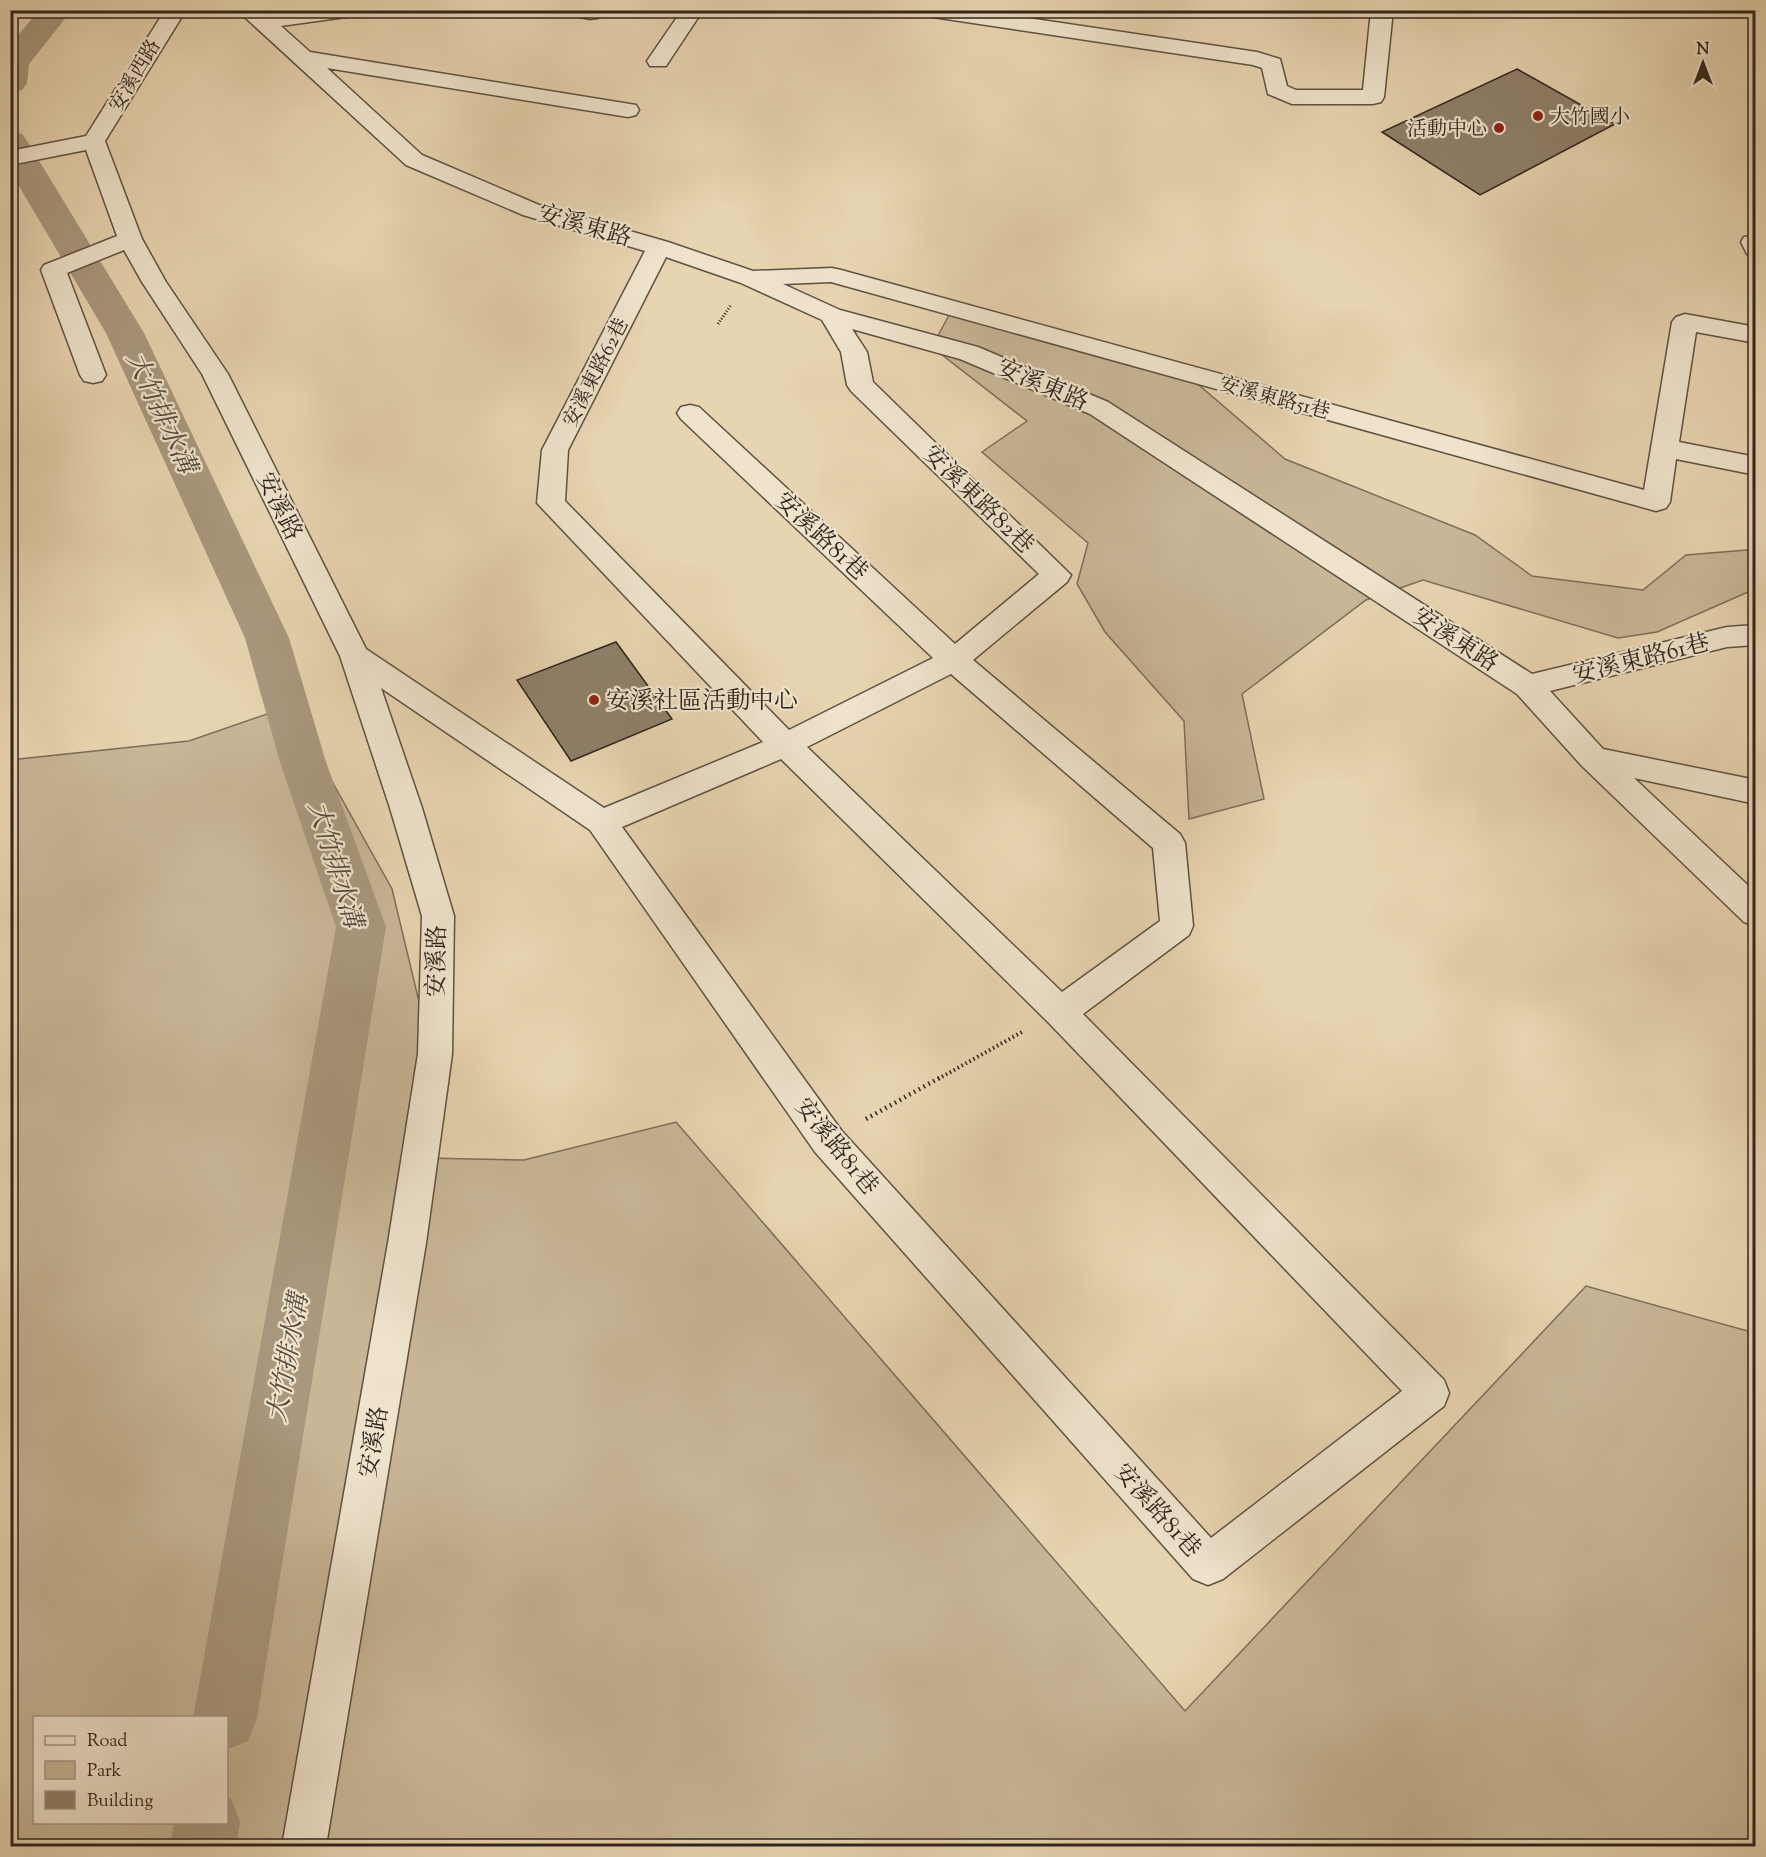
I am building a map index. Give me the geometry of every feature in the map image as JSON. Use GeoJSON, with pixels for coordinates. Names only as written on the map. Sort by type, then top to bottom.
{"type":"FeatureCollection","features":[{"type":"Feature","properties":{"kind":"street","name":"安溪西路"},"geometry":{"type":"LineString","coordinates":[[94,141],[176,10]]}},
{"type":"Feature","properties":{"kind":"street"},"geometry":{"type":"LineString","coordinates":[[256,16],[352,10]]}},
{"type":"Feature","properties":{"kind":"street"},"geometry":{"type":"LineString","coordinates":[[658,61],[693,10]]}},
{"type":"Feature","properties":{"kind":"street"},"geometry":{"type":"LineString","coordinates":[[926,10],[1066,21],[1257,59],[1272,64],[1276,89],[1292,98],[1373,98],[1382,10]]}},
{"type":"Feature","properties":{"kind":"street","name":"安溪東路"},"geometry":{"type":"LineString","coordinates":[[256,16],[414,160],[531,210],[659,247],[750,278],[831,315],[969,353],[1099,408],[1528,686],[1593,758],[1755,913]]}},
{"type":"Feature","properties":{"kind":"street"},"geometry":{"type":"LineString","coordinates":[[304,58],[627,110]]}},
{"type":"Feature","properties":{"kind":"street"},"geometry":{"type":"LineString","coordinates":[[10,158],[94,141]]}},
{"type":"Feature","properties":{"kind":"street","name":"安溪路"},"geometry":{"type":"LineString","coordinates":[[94,141],[122,243],[154,282],[215,374],[355,656],[406,808],[438,916],[435,1054],[407,1243],[304,1846]]}},
{"type":"Feature","properties":{"kind":"street"},"geometry":{"type":"LineString","coordinates":[[93,375],[53,270],[122,243]]}},
{"type":"Feature","properties":{"kind":"street","name":"安溪東路62巷"},"geometry":{"type":"LineString","coordinates":[[551,503],[555,450],[659,247]]}},
{"type":"Feature","properties":{"kind":"street","name":"安溪東路51巷"},"geometry":{"type":"LineString","coordinates":[[750,278],[832,276],[1656,502],[1665,448]]}},
{"type":"Feature","properties":{"kind":"street","name":"安溪東路82巷"},"geometry":{"type":"LineString","coordinates":[[831,315],[855,352],[860,385],[1057,575],[954,660]]}},
{"type":"Feature","properties":{"kind":"street"},"geometry":{"type":"LineString","coordinates":[[1755,335],[1685,322],[1665,448],[1755,466]]}},
{"type":"Feature","properties":{"kind":"street","name":"安溪路81巷"},"geometry":{"type":"LineString","coordinates":[[690,413],[954,660],[1169,843],[1177,926],[1060,1012]]}},
{"type":"Feature","properties":{"kind":"street","name":"安溪路81巷"},"geometry":{"type":"LineString","coordinates":[[355,656],[601,822],[828,1141],[1208,1565],[1430,1393],[1060,1012],[785,745],[551,503]]}},
{"type":"Feature","properties":{"kind":"street","name":"安溪東路61巷"},"geometry":{"type":"LineString","coordinates":[[1528,686],[1726,637],[1755,635]]}},
{"type":"Feature","properties":{"kind":"street"},"geometry":{"type":"LineString","coordinates":[[601,822],[785,745],[954,660]]}},
{"type":"Feature","properties":{"kind":"street"},"geometry":{"type":"LineString","coordinates":[[1593,758],[1755,792]]}},
{"type":"Feature","properties":{"kind":"path"},"geometry":{"type":"LineString","coordinates":[[828,1141],[1060,1012]]}},
{"type":"Feature","properties":{"kind":"green space"},"geometry":{"type":"Polygon","coordinates":[[[949,315],[1186,374],[1285,459],[1475,535],[1532,576],[1643,590],[1686,555],[1747,550],[1755,552],[1755,589],[1657,632],[1618,638],[1423,580],[1366,600],[1242,694],[1264,799],[1189,819],[1184,721],[1105,632],[1077,584],[1088,543],[982,452],[1027,421],[932,347],[949,315]]]}},
{"type":"Feature","properties":{"kind":"green space"},"geometry":{"type":"Polygon","coordinates":[[[290,706],[392,889],[422,1014],[426,1158],[524,1160],[676,1122],[1185,1711],[1586,1286],[1755,1333],[1755,1846],[11,1845],[10,760],[189,741],[290,706]]]}},
{"type":"Feature","properties":{"kind":"building","name":"活動中心"},"geometry":{"type":"Polygon","coordinates":[[[1517,69],[1615,124],[1480,195],[1382,132],[1517,69]]]}},
{"type":"Feature","properties":{"kind":"building","name":"安溪社區活動中心"},"geometry":{"type":"Polygon","coordinates":[[[616,642],[672,719],[571,761],[517,680],[616,642]]]}},
{"type":"Feature","properties":{"kind":"waterway","name":"大竹排水溝"},"geometry":{"type":"LineString","coordinates":[[10,83],[13,63],[56,10]]}},
{"type":"Feature","properties":{"kind":"waterway","name":"大竹排水溝"},"geometry":{"type":"LineString","coordinates":[[10,141],[125,333],[267,638],[303,762],[361,927],[225,1716]]}},
{"type":"Feature","properties":{"kind":"waterway","name":"大竹排水溝"},"geometry":{"type":"LineString","coordinates":[[203,1846],[207,1824]]}},
{"type":"Feature","properties":{"kind":"place","name":"大竹國小"},"geometry":{"type":"Point","coordinates":[1538,116]}},
{"type":"Feature","properties":{"kind":"place","name":"活動中心"},"geometry":{"type":"Point","coordinates":[1499,128]}},
{"type":"Feature","properties":{"kind":"place","name":"安溪社區活動中心"},"geometry":{"type":"Point","coordinates":[594,700]}}]}
